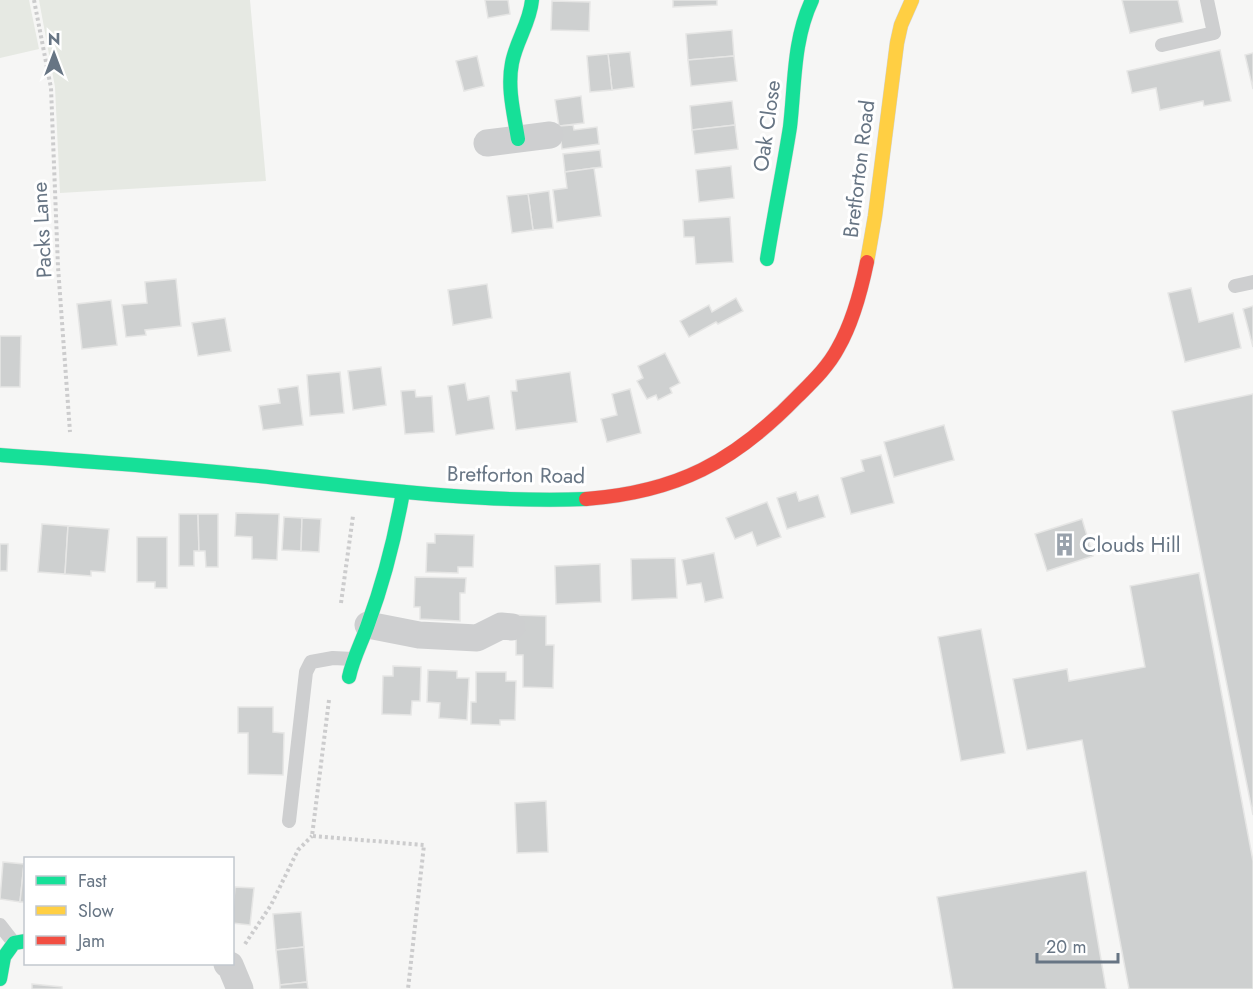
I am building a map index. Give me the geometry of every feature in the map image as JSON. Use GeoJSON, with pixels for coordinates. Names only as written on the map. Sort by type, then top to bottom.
{"type":"FeatureCollection","features":[{"type":"Feature","properties":{"kind":"main road"},"geometry":{"type":"LineString","coordinates":[[518,139],[510,84],[512,62],[531,12],[532,0]]}},
{"type":"Feature","properties":{"kind":"main road","name":"Oak Close"},"geometry":{"type":"LineString","coordinates":[[767,259],[792,109],[799,43],[805,13],[812,0]]}},
{"type":"Feature","properties":{"kind":"main road","name":"Bretforton Road"},"geometry":{"type":"LineString","coordinates":[[0,455],[254,476],[403,492],[570,501],[658,488],[688,478],[750,441],[787,409],[819,375],[839,346],[859,295],[870,251],[885,122],[899,32],[912,0]]}},
{"type":"Feature","properties":{"kind":"main road"},"geometry":{"type":"LineString","coordinates":[[349,677],[353,659],[368,625],[395,536],[403,492]]}},
{"type":"Feature","properties":{"kind":"main road"},"geometry":{"type":"LineString","coordinates":[[0,979],[4,957],[20,942]]}},
{"type":"Feature","properties":{"kind":"street"},"geometry":{"type":"LineString","coordinates":[[487,143],[550,135]]}},
{"type":"Feature","properties":{"kind":"street"},"geometry":{"type":"LineString","coordinates":[[368,625],[418,635],[477,638],[501,626],[512,627]]}},
{"type":"Feature","properties":{"kind":"street"},"geometry":{"type":"LineString","coordinates":[[230,965],[240,989]]}},
{"type":"Feature","properties":{"kind":"lane"},"geometry":{"type":"LineString","coordinates":[[1162,45],[1214,33],[1207,0]]}},
{"type":"Feature","properties":{"kind":"lane"},"geometry":{"type":"LineString","coordinates":[[1235,286],[1253,282]]}},
{"type":"Feature","properties":{"kind":"lane"},"geometry":{"type":"LineString","coordinates":[[289,821],[306,672],[311,662],[333,658],[353,659]]}},
{"type":"Feature","properties":{"kind":"lane"},"geometry":{"type":"LineString","coordinates":[[0,925],[20,942]]}},
{"type":"Feature","properties":{"kind":"path","name":"Packs Lane"},"geometry":{"type":"LineString","coordinates":[[34,0],[51,88],[58,267],[72,460]]}},
{"type":"Feature","properties":{"kind":"path"},"geometry":{"type":"LineString","coordinates":[[234,957],[272,905],[298,850],[312,836]]}},
{"type":"Feature","properties":{"kind":"path"},"geometry":{"type":"LineString","coordinates":[[408,989],[424,845]]}},
{"type":"Feature","properties":{"kind":"shaded area"},"geometry":{"type":"Polygon","coordinates":[[[0,0],[29,0],[39,49],[0,58],[0,0]]]}},
{"type":"Feature","properties":{"kind":"shaded area"},"geometry":{"type":"Polygon","coordinates":[[[39,0],[250,0],[266,181],[60,193],[55,87],[39,0]]]}},
{"type":"Feature","properties":{"kind":"building"},"geometry":{"type":"Polygon","coordinates":[[[485,0],[508,0],[510,14],[488,18],[485,0]]]}},
{"type":"Feature","properties":{"kind":"building"},"geometry":{"type":"Polygon","coordinates":[[[673,0],[717,0],[717,5],[673,7],[673,0]]]}},
{"type":"Feature","properties":{"kind":"building"},"geometry":{"type":"Polygon","coordinates":[[[1122,0],[1178,0],[1183,22],[1130,33],[1122,0]]]}},
{"type":"Feature","properties":{"kind":"building"},"geometry":{"type":"Polygon","coordinates":[[[552,1],[590,2],[589,31],[551,30],[552,1]]]}},
{"type":"Feature","properties":{"kind":"building"},"geometry":{"type":"Polygon","coordinates":[[[732,30],[734,56],[688,60],[686,34],[732,30]]]}},
{"type":"Feature","properties":{"kind":"building"},"geometry":{"type":"Polygon","coordinates":[[[1220,50],[1231,101],[1204,106],[1203,101],[1160,110],[1156,88],[1132,93],[1127,71],[1220,50]]]}},
{"type":"Feature","properties":{"kind":"building"},"geometry":{"type":"Polygon","coordinates":[[[630,52],[634,87],[612,90],[608,54],[630,52]]]}},
{"type":"Feature","properties":{"kind":"building"},"geometry":{"type":"Polygon","coordinates":[[[1253,53],[1253,89],[1245,55],[1253,53]]]}},
{"type":"Feature","properties":{"kind":"building"},"geometry":{"type":"Polygon","coordinates":[[[608,54],[612,90],[590,92],[587,56],[608,54]]]}},
{"type":"Feature","properties":{"kind":"building"},"geometry":{"type":"Polygon","coordinates":[[[477,56],[484,86],[464,91],[456,61],[477,56]]]}},
{"type":"Feature","properties":{"kind":"building"},"geometry":{"type":"Polygon","coordinates":[[[734,56],[737,81],[691,86],[688,60],[734,56]]]}},
{"type":"Feature","properties":{"kind":"building"},"geometry":{"type":"Polygon","coordinates":[[[581,96],[584,123],[559,126],[555,100],[581,96]]]}},
{"type":"Feature","properties":{"kind":"building"},"geometry":{"type":"Polygon","coordinates":[[[732,101],[735,125],[692,130],[690,106],[732,101]]]}},
{"type":"Feature","properties":{"kind":"building"},"geometry":{"type":"Polygon","coordinates":[[[573,125],[574,130],[597,127],[599,144],[562,149],[559,126],[573,125]]]}},
{"type":"Feature","properties":{"kind":"building"},"geometry":{"type":"Polygon","coordinates":[[[735,125],[738,149],[695,154],[692,130],[735,125]]]}},
{"type":"Feature","properties":{"kind":"building"},"geometry":{"type":"Polygon","coordinates":[[[600,150],[602,167],[565,172],[563,154],[600,150]]]}},
{"type":"Feature","properties":{"kind":"building"},"geometry":{"type":"Polygon","coordinates":[[[731,166],[734,198],[699,202],[696,170],[731,166]]]}},
{"type":"Feature","properties":{"kind":"building"},"geometry":{"type":"Polygon","coordinates":[[[594,168],[601,216],[557,222],[553,190],[567,188],[565,172],[594,168]]]}},
{"type":"Feature","properties":{"kind":"building"},"geometry":{"type":"Polygon","coordinates":[[[549,191],[553,228],[533,230],[528,194],[549,191]]]}},
{"type":"Feature","properties":{"kind":"building"},"geometry":{"type":"Polygon","coordinates":[[[528,194],[533,230],[512,233],[507,196],[528,194]]]}},
{"type":"Feature","properties":{"kind":"building"},"geometry":{"type":"Polygon","coordinates":[[[730,217],[733,262],[696,264],[694,237],[684,237],[683,220],[730,217]]]}},
{"type":"Feature","properties":{"kind":"building"},"geometry":{"type":"Polygon","coordinates":[[[176,279],[181,326],[145,330],[146,335],[126,337],[122,305],[147,303],[145,282],[176,279]]]}},
{"type":"Feature","properties":{"kind":"building"},"geometry":{"type":"Polygon","coordinates":[[[487,284],[492,318],[453,325],[448,290],[487,284]]]}},
{"type":"Feature","properties":{"kind":"building"},"geometry":{"type":"Polygon","coordinates":[[[1191,288],[1199,322],[1233,313],[1241,348],[1185,362],[1168,293],[1191,288]]]}},
{"type":"Feature","properties":{"kind":"building"},"geometry":{"type":"Polygon","coordinates":[[[736,298],[743,311],[718,324],[716,322],[689,337],[680,321],[709,305],[712,312],[736,298]]]}},
{"type":"Feature","properties":{"kind":"building"},"geometry":{"type":"Polygon","coordinates":[[[111,300],[117,345],[82,349],[77,304],[111,300]]]}},
{"type":"Feature","properties":{"kind":"building"},"geometry":{"type":"Polygon","coordinates":[[[1253,306],[1253,347],[1243,309],[1253,306]]]}},
{"type":"Feature","properties":{"kind":"building"},"geometry":{"type":"Polygon","coordinates":[[[225,318],[231,351],[198,356],[192,323],[225,318]]]}},
{"type":"Feature","properties":{"kind":"building"},"geometry":{"type":"Polygon","coordinates":[[[0,336],[21,336],[20,387],[0,387],[0,336]]]}},
{"type":"Feature","properties":{"kind":"building"},"geometry":{"type":"Polygon","coordinates":[[[665,353],[680,383],[670,388],[672,393],[658,400],[656,395],[647,399],[637,381],[643,378],[638,366],[665,353]]]}},
{"type":"Feature","properties":{"kind":"building"},"geometry":{"type":"Polygon","coordinates":[[[381,367],[386,405],[353,410],[348,371],[381,367]]]}},
{"type":"Feature","properties":{"kind":"building"},"geometry":{"type":"Polygon","coordinates":[[[340,372],[344,413],[310,416],[307,375],[340,372]]]}},
{"type":"Feature","properties":{"kind":"building"},"geometry":{"type":"Polygon","coordinates":[[[570,372],[577,422],[516,430],[511,391],[517,391],[516,380],[570,372]]]}},
{"type":"Feature","properties":{"kind":"building"},"geometry":{"type":"Polygon","coordinates":[[[465,383],[468,400],[489,396],[494,429],[456,435],[448,386],[465,383]]]}},
{"type":"Feature","properties":{"kind":"building"},"geometry":{"type":"Polygon","coordinates":[[[298,386],[303,425],[263,430],[259,406],[280,403],[278,389],[298,386]]]}},
{"type":"Feature","properties":{"kind":"building"},"geometry":{"type":"Polygon","coordinates":[[[630,389],[641,433],[607,442],[601,419],[617,415],[612,394],[630,389]]]}},
{"type":"Feature","properties":{"kind":"building"},"geometry":{"type":"Polygon","coordinates":[[[415,390],[416,397],[432,396],[434,432],[405,434],[401,391],[415,390]]]}},
{"type":"Feature","properties":{"kind":"building"},"geometry":{"type":"Polygon","coordinates":[[[1253,394],[1253,815],[1172,411],[1253,394]]]}},
{"type":"Feature","properties":{"kind":"building"},"geometry":{"type":"Polygon","coordinates":[[[944,425],[954,460],[894,477],[884,442],[944,425]]]}},
{"type":"Feature","properties":{"kind":"building"},"geometry":{"type":"Polygon","coordinates":[[[881,455],[894,503],[851,514],[841,478],[864,471],[861,460],[881,455]]]}},
{"type":"Feature","properties":{"kind":"building"},"geometry":{"type":"Polygon","coordinates":[[[796,492],[799,501],[818,495],[825,517],[787,529],[777,498],[796,492]]]}},
{"type":"Feature","properties":{"kind":"building"},"geometry":{"type":"Polygon","coordinates":[[[767,502],[781,537],[757,546],[752,532],[735,539],[726,518],[767,502]]]}},
{"type":"Feature","properties":{"kind":"building"},"geometry":{"type":"Polygon","coordinates":[[[236,513],[279,514],[277,560],[252,559],[252,537],[235,536],[236,513]]]}},
{"type":"Feature","properties":{"kind":"building"},"geometry":{"type":"Polygon","coordinates":[[[179,514],[198,514],[199,551],[194,551],[194,566],[179,566],[179,514]]]}},
{"type":"Feature","properties":{"kind":"building"},"geometry":{"type":"Polygon","coordinates":[[[198,514],[218,514],[218,567],[206,567],[205,551],[199,551],[198,514]]]}},
{"type":"Feature","properties":{"kind":"building"},"geometry":{"type":"Polygon","coordinates":[[[284,517],[302,518],[301,551],[282,550],[284,517]]]}},
{"type":"Feature","properties":{"kind":"building"},"geometry":{"type":"Polygon","coordinates":[[[302,518],[321,519],[319,552],[301,551],[302,518]]]}},
{"type":"Feature","properties":{"kind":"building","name":"Clouds Hill"},"geometry":{"type":"Polygon","coordinates":[[[1082,519],[1093,556],[1047,571],[1035,534],[1082,519]]]}},
{"type":"Feature","properties":{"kind":"building"},"geometry":{"type":"Polygon","coordinates":[[[42,524],[68,526],[65,574],[38,572],[42,524]]]}},
{"type":"Feature","properties":{"kind":"building"},"geometry":{"type":"Polygon","coordinates":[[[68,526],[109,529],[105,572],[91,571],[91,576],[65,574],[68,526]]]}},
{"type":"Feature","properties":{"kind":"building"},"geometry":{"type":"Polygon","coordinates":[[[435,534],[474,535],[473,567],[458,567],[458,573],[426,572],[427,543],[435,543],[435,534]]]}},
{"type":"Feature","properties":{"kind":"building"},"geometry":{"type":"Polygon","coordinates":[[[137,537],[167,537],[167,588],[155,588],[155,582],[137,582],[137,537]]]}},
{"type":"Feature","properties":{"kind":"building"},"geometry":{"type":"Polygon","coordinates":[[[0,544],[8,544],[7,571],[0,571],[0,544]]]}},
{"type":"Feature","properties":{"kind":"building"},"geometry":{"type":"Polygon","coordinates":[[[714,553],[723,598],[705,602],[701,583],[687,585],[682,560],[714,553]]]}},
{"type":"Feature","properties":{"kind":"building"},"geometry":{"type":"Polygon","coordinates":[[[675,558],[677,598],[632,600],[631,559],[675,558]]]}},
{"type":"Feature","properties":{"kind":"building"},"geometry":{"type":"Polygon","coordinates":[[[600,564],[601,602],[556,604],[555,566],[600,564]]]}},
{"type":"Feature","properties":{"kind":"building"},"geometry":{"type":"Polygon","coordinates":[[[1199,573],[1253,861],[1253,989],[1129,989],[1082,740],[1027,750],[1013,679],[1067,669],[1069,681],[1145,667],[1130,586],[1199,573]]]}},
{"type":"Feature","properties":{"kind":"building"},"geometry":{"type":"Polygon","coordinates":[[[415,577],[466,578],[465,593],[460,593],[460,621],[420,619],[420,607],[414,607],[415,577]]]}},
{"type":"Feature","properties":{"kind":"building"},"geometry":{"type":"Polygon","coordinates":[[[516,615],[546,616],[546,645],[554,645],[553,688],[523,687],[523,655],[516,655],[516,615]]]}},
{"type":"Feature","properties":{"kind":"building"},"geometry":{"type":"Polygon","coordinates":[[[981,629],[1005,753],[961,761],[938,637],[981,629]]]}},
{"type":"Feature","properties":{"kind":"building"},"geometry":{"type":"Polygon","coordinates":[[[393,666],[421,667],[420,701],[412,701],[411,715],[382,714],[383,676],[393,676],[393,666]]]}},
{"type":"Feature","properties":{"kind":"building"},"geometry":{"type":"Polygon","coordinates":[[[428,670],[457,671],[457,678],[469,678],[467,720],[439,718],[440,703],[427,702],[428,670]]]}},
{"type":"Feature","properties":{"kind":"building"},"geometry":{"type":"Polygon","coordinates":[[[476,672],[506,672],[506,681],[516,681],[515,720],[500,720],[500,725],[471,724],[471,702],[476,702],[476,672]]]}},
{"type":"Feature","properties":{"kind":"building"},"geometry":{"type":"Polygon","coordinates":[[[238,707],[273,707],[273,732],[284,733],[283,775],[248,774],[248,733],[238,733],[238,707]]]}},
{"type":"Feature","properties":{"kind":"building"},"geometry":{"type":"Polygon","coordinates":[[[546,801],[548,852],[517,853],[515,803],[546,801]]]}},
{"type":"Feature","properties":{"kind":"building"},"geometry":{"type":"Polygon","coordinates":[[[3,862],[24,864],[20,902],[0,899],[3,862]]]}},
{"type":"Feature","properties":{"kind":"building"},"geometry":{"type":"Polygon","coordinates":[[[24,864],[24,902],[20,902],[24,864]]]}},
{"type":"Feature","properties":{"kind":"building"},"geometry":{"type":"Polygon","coordinates":[[[1086,871],[1106,989],[953,989],[937,897],[1086,871]]]}},
{"type":"Feature","properties":{"kind":"building"},"geometry":{"type":"Polygon","coordinates":[[[235,887],[254,888],[250,925],[234,923],[235,887]]]}},
{"type":"Feature","properties":{"kind":"building"},"geometry":{"type":"Polygon","coordinates":[[[301,912],[304,947],[276,950],[273,914],[301,912]]]}},
{"type":"Feature","properties":{"kind":"building"},"geometry":{"type":"Polygon","coordinates":[[[304,947],[307,982],[280,985],[276,950],[304,947]]]}},
{"type":"Feature","properties":{"kind":"building"},"geometry":{"type":"Polygon","coordinates":[[[307,982],[308,989],[280,989],[280,985],[307,982]]]}},
{"type":"Feature","properties":{"kind":"building"},"geometry":{"type":"Polygon","coordinates":[[[32,984],[62,987],[62,989],[32,989],[32,984]]]}},
{"type":"Feature","properties":{"kind":"traffic: fast"},"geometry":{"type":"LineString","coordinates":[[518,139],[510,82],[511,72],[514,55],[529,16],[532,0]]}},
{"type":"Feature","properties":{"kind":"traffic: fast"},"geometry":{"type":"LineString","coordinates":[[767,259],[790,127],[798,46],[812,0]]}},
{"type":"Feature","properties":{"kind":"traffic: fast"},"geometry":{"type":"LineString","coordinates":[[0,455],[194,470],[463,497],[586,499]]}},
{"type":"Feature","properties":{"kind":"traffic: fast"},"geometry":{"type":"LineString","coordinates":[[349,677],[384,575],[403,492]]}},
{"type":"Feature","properties":{"kind":"traffic: fast"},"geometry":{"type":"LineString","coordinates":[[0,979],[4,957],[14,943],[24,941]]}},
{"type":"Feature","properties":{"kind":"traffic: slow"},"geometry":{"type":"LineString","coordinates":[[867,262],[897,43],[901,25],[912,0]]}},
{"type":"Feature","properties":{"kind":"traffic: jam"},"geometry":{"type":"LineString","coordinates":[[586,499],[619,495],[676,481],[727,456],[774,420],[814,380],[834,355],[852,317],[867,262]]}},
{"type":"Feature","properties":{"kind":"place","name":"Clouds Hill"},"geometry":{"type":"Point","coordinates":[1064,545]}}]}
